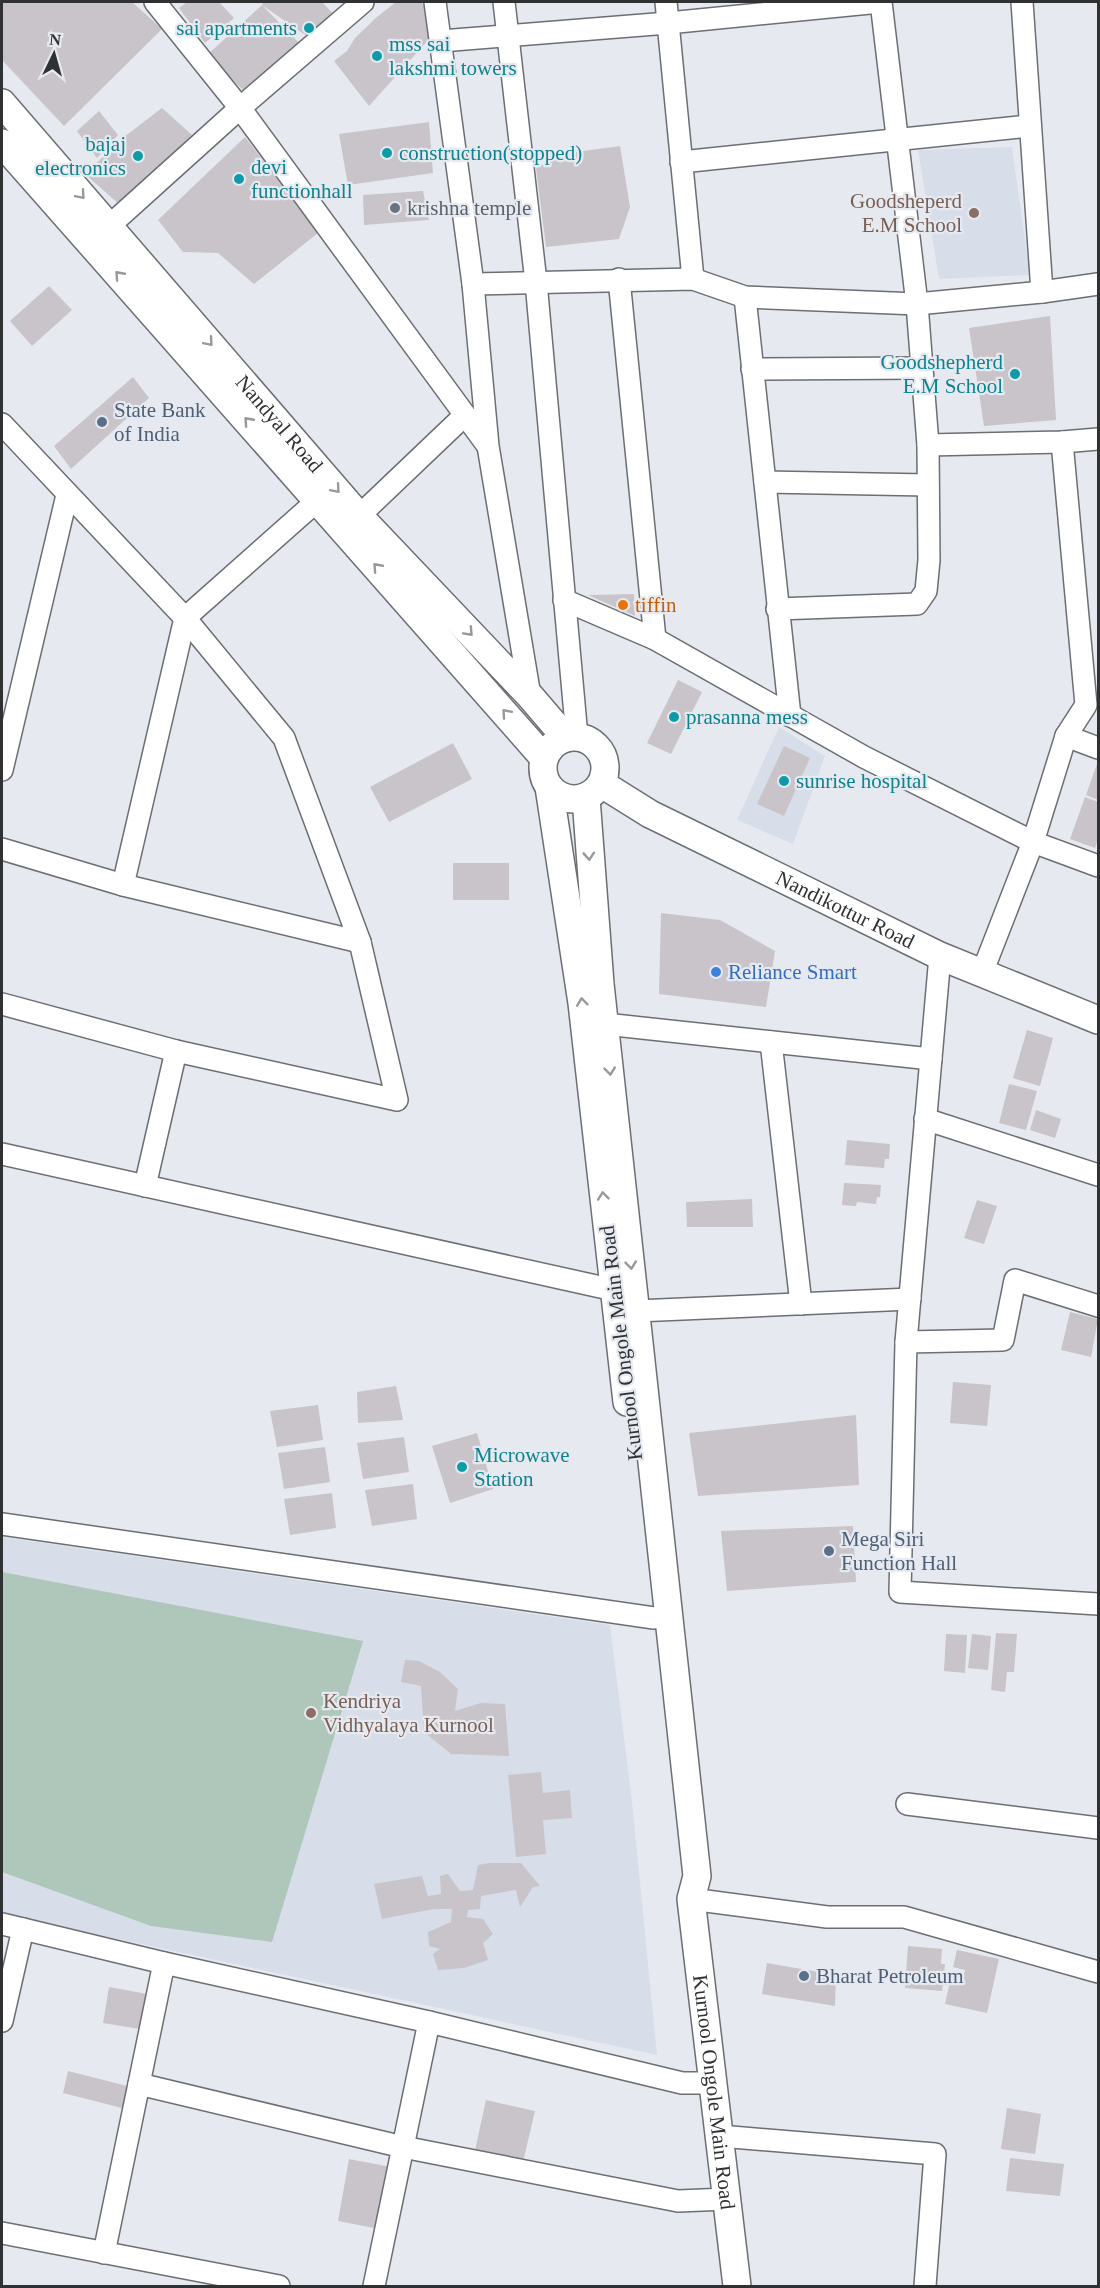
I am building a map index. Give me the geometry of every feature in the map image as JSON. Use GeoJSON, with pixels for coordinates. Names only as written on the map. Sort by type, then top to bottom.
{"type":"FeatureCollection","features":[{"type":"Feature","properties":{"kind":"main road","name":"Nandyal Road"},"geometry":{"type":"LineString","coordinates":[[2,103],[359,516],[572,737]]}},
{"type":"Feature","properties":{"kind":"main road","name":"Nandyal Road"},"geometry":{"type":"LineString","coordinates":[[2,143],[544,758]]}},
{"type":"Feature","properties":{"kind":"main road"},"geometry":{"type":"LineString","coordinates":[[572,737],[587,739],[602,753],[606,764],[606,774],[594,791],[576,800],[566,799],[556,794],[544,778],[544,758],[549,749],[572,737]]}},
{"type":"Feature","properties":{"kind":"main road","name":"Kurnool Ongole Main Road"},"geometry":{"type":"LineString","coordinates":[[549,787],[582,1003],[654,1618],[682,1881],[692,1899]]}},
{"type":"Feature","properties":{"kind":"main road","name":"Nandikottur Road"},"geometry":{"type":"LineString","coordinates":[[594,791],[650,814],[940,956],[1098,1020]]}},
{"type":"Feature","properties":{"kind":"main road","name":"Kurnool Ongole Main Road"},"geometry":{"type":"LineString","coordinates":[[594,791],[589,855],[605,1024],[697,1876],[692,1899],[737,2286]]}},
{"type":"Feature","properties":{"kind":"street"},"geometry":{"type":"LineString","coordinates":[[108,227],[240,108],[363,2]]}},
{"type":"Feature","properties":{"kind":"street"},"geometry":{"type":"LineString","coordinates":[[435,2],[473,284],[488,446],[530,696]]}},
{"type":"Feature","properties":{"kind":"street"},"geometry":{"type":"LineString","coordinates":[[504,2],[536,282],[564,600],[572,737]]}},
{"type":"Feature","properties":{"kind":"street"},"geometry":{"type":"LineString","coordinates":[[666,2],[693,279]]}},
{"type":"Feature","properties":{"kind":"street"},"geometry":{"type":"LineString","coordinates":[[441,41],[668,23],[880,2],[917,304],[922,368],[928,445],[929,560],[926,591],[918,604],[777,609]]}},
{"type":"Feature","properties":{"kind":"street"},"geometry":{"type":"LineString","coordinates":[[1022,2],[1042,292]]}},
{"type":"Feature","properties":{"kind":"street"},"geometry":{"type":"LineString","coordinates":[[161,4],[488,446]]}},
{"type":"Feature","properties":{"kind":"street"},"geometry":{"type":"LineString","coordinates":[[681,162],[1029,126]]}},
{"type":"Feature","properties":{"kind":"street"},"geometry":{"type":"LineString","coordinates":[[619,279],[655,639]]}},
{"type":"Feature","properties":{"kind":"street"},"geometry":{"type":"LineString","coordinates":[[473,284],[693,279],[745,297],[917,304],[1042,292],[1098,284]]}},
{"type":"Feature","properties":{"kind":"street"},"geometry":{"type":"LineString","coordinates":[[745,297],[790,717]]}},
{"type":"Feature","properties":{"kind":"street"},"geometry":{"type":"LineString","coordinates":[[752,369],[922,368]]}},
{"type":"Feature","properties":{"kind":"street"},"geometry":{"type":"LineString","coordinates":[[359,516],[465,415]]}},
{"type":"Feature","properties":{"kind":"street"},"geometry":{"type":"LineString","coordinates":[[2,424],[185,618],[284,738],[360,942],[397,1100],[176,1051],[2,1004]]}},
{"type":"Feature","properties":{"kind":"street"},"geometry":{"type":"LineString","coordinates":[[928,445],[1098,439]]}},
{"type":"Feature","properties":{"kind":"street"},"geometry":{"type":"LineString","coordinates":[[982,973],[1033,842],[1066,736],[1092,705],[1062,442]]}},
{"type":"Feature","properties":{"kind":"street"},"geometry":{"type":"LineString","coordinates":[[765,482],[928,485]]}},
{"type":"Feature","properties":{"kind":"street"},"geometry":{"type":"LineString","coordinates":[[2,770],[68,495]]}},
{"type":"Feature","properties":{"kind":"street"},"geometry":{"type":"LineString","coordinates":[[123,885],[185,618],[318,500]]}},
{"type":"Feature","properties":{"kind":"street"},"geometry":{"type":"LineString","coordinates":[[564,600],[655,639],[864,757],[1033,842],[1098,867]]}},
{"type":"Feature","properties":{"kind":"street"},"geometry":{"type":"LineString","coordinates":[[1066,736],[1098,748]]}},
{"type":"Feature","properties":{"kind":"street"},"geometry":{"type":"LineString","coordinates":[[2,849],[123,885],[360,942]]}},
{"type":"Feature","properties":{"kind":"street"},"geometry":{"type":"LineString","coordinates":[[940,956],[906,1342],[900,1592],[1098,1604]]}},
{"type":"Feature","properties":{"kind":"street"},"geometry":{"type":"LineString","coordinates":[[605,1024],[931,1059]]}},
{"type":"Feature","properties":{"kind":"street"},"geometry":{"type":"LineString","coordinates":[[771,1042],[801,1304]]}},
{"type":"Feature","properties":{"kind":"street"},"geometry":{"type":"LineString","coordinates":[[145,1186],[176,1051]]}},
{"type":"Feature","properties":{"kind":"street"},"geometry":{"type":"LineString","coordinates":[[926,1119],[1098,1175]]}},
{"type":"Feature","properties":{"kind":"street"},"geometry":{"type":"LineString","coordinates":[[2,1154],[614,1290]]}},
{"type":"Feature","properties":{"kind":"street"},"geometry":{"type":"LineString","coordinates":[[906,1342],[1003,1340],[1015,1280],[1098,1306]]}},
{"type":"Feature","properties":{"kind":"street"},"geometry":{"type":"LineString","coordinates":[[636,1311],[910,1299]]}},
{"type":"Feature","properties":{"kind":"street"},"geometry":{"type":"LineString","coordinates":[[2,1524],[654,1618]]}},
{"type":"Feature","properties":{"kind":"street"},"geometry":{"type":"LineString","coordinates":[[907,1803],[1098,1828]]}},
{"type":"Feature","properties":{"kind":"street"},"geometry":{"type":"LineString","coordinates":[[692,1899],[827,1917],[904,1917],[1098,1972]]}},
{"type":"Feature","properties":{"kind":"street"},"geometry":{"type":"LineString","coordinates":[[2,1924],[164,1964],[429,2022],[682,2083],[712,2083]]}},
{"type":"Feature","properties":{"kind":"street"},"geometry":{"type":"LineString","coordinates":[[2,2021],[23,1929]]}},
{"type":"Feature","properties":{"kind":"street"},"geometry":{"type":"LineString","coordinates":[[104,2253],[164,1964]]}},
{"type":"Feature","properties":{"kind":"street"},"geometry":{"type":"LineString","coordinates":[[375,2286],[429,2022]]}},
{"type":"Feature","properties":{"kind":"street"},"geometry":{"type":"LineString","coordinates":[[139,2084],[403,2147],[678,2200],[727,2199]]}},
{"type":"Feature","properties":{"kind":"street"},"geometry":{"type":"LineString","coordinates":[[720,2136],[935,2154],[925,2286]]}},
{"type":"Feature","properties":{"kind":"street"},"geometry":{"type":"LineString","coordinates":[[2,2233],[279,2286]]}},
{"type":"Feature","properties":{"kind":"shaded area","name":"Goodsheperd E.M School"},"geometry":{"type":"Polygon","coordinates":[[[1012,147],[1030,275],[939,279],[918,150],[1012,147]]]}},
{"type":"Feature","properties":{"kind":"shaded area"},"geometry":{"type":"Polygon","coordinates":[[[779,727],[825,756],[793,844],[737,820],[779,727]]]}},
{"type":"Feature","properties":{"kind":"shaded area","name":"Kendriya Vidhyalaya Kurnool"},"geometry":{"type":"Polygon","coordinates":[[[2,1537],[610,1625],[632,1801],[657,2055],[2,1914],[2,1537]]]}},
{"type":"Feature","properties":{"kind":"green space"},"geometry":{"type":"Polygon","coordinates":[[[2,1572],[363,1641],[272,1942],[151,1926],[2,1872],[2,1572]]]}},
{"type":"Feature","properties":{"kind":"building"},"geometry":{"type":"Polygon","coordinates":[[[2,2],[132,2],[162,29],[64,126],[2,60],[2,2]]]}},
{"type":"Feature","properties":{"kind":"building"},"geometry":{"type":"Polygon","coordinates":[[[187,2],[219,2],[234,18],[205,43],[179,8],[187,2]]]}},
{"type":"Feature","properties":{"kind":"building","name":"sai apartments"},"geometry":{"type":"Polygon","coordinates":[[[264,2],[322,2],[336,17],[311,39],[262,5],[264,2]]]}},
{"type":"Feature","properties":{"kind":"building","name":"mss sai lakshmi towers"},"geometry":{"type":"Polygon","coordinates":[[[396,2],[421,2],[439,28],[369,106],[334,61],[347,51],[355,38],[377,17],[396,2]]]}},
{"type":"Feature","properties":{"kind":"building"},"geometry":{"type":"Polygon","coordinates":[[[262,5],[302,46],[247,94],[207,55],[262,5]]]}},
{"type":"Feature","properties":{"kind":"building","name":"bajaj electronics"},"geometry":{"type":"Polygon","coordinates":[[[162,108],[192,135],[120,205],[85,174],[124,137],[162,108]]]}},
{"type":"Feature","properties":{"kind":"building"},"geometry":{"type":"Polygon","coordinates":[[[99,111],[118,135],[97,158],[77,131],[99,111]]]}},
{"type":"Feature","properties":{"kind":"building","name":"construction(stopped)"},"geometry":{"type":"Polygon","coordinates":[[[429,122],[433,173],[348,185],[339,134],[429,122]]]}},
{"type":"Feature","properties":{"kind":"building","name":"devi functionhall"},"geometry":{"type":"Polygon","coordinates":[[[245,137],[318,233],[254,284],[218,253],[183,252],[158,220],[245,137]]]}},
{"type":"Feature","properties":{"kind":"building"},"geometry":{"type":"Polygon","coordinates":[[[620,146],[630,207],[619,239],[546,247],[536,168],[561,154],[620,146]]]}},
{"type":"Feature","properties":{"kind":"building","name":"krishna temple"},"geometry":{"type":"Polygon","coordinates":[[[423,191],[429,220],[364,225],[363,195],[423,191]]]}},
{"type":"Feature","properties":{"kind":"building"},"geometry":{"type":"Polygon","coordinates":[[[49,286],[72,310],[32,346],[10,321],[49,286]]]}},
{"type":"Feature","properties":{"kind":"building","name":"Goodshepherd E.M School"},"geometry":{"type":"Polygon","coordinates":[[[1050,316],[1056,420],[984,426],[969,328],[1050,316]]]}},
{"type":"Feature","properties":{"kind":"building","name":"State Bank of India"},"geometry":{"type":"Polygon","coordinates":[[[133,377],[149,398],[71,469],[54,446],[133,377]]]}},
{"type":"Feature","properties":{"kind":"building","name":"tiffin"},"geometry":{"type":"Polygon","coordinates":[[[634,594],[635,616],[588,595],[634,594]]]}},
{"type":"Feature","properties":{"kind":"building","name":"prasanna mess"},"geometry":{"type":"Polygon","coordinates":[[[678,680],[702,692],[671,754],[647,743],[678,680]]]}},
{"type":"Feature","properties":{"kind":"building"},"geometry":{"type":"Polygon","coordinates":[[[453,743],[472,779],[389,822],[370,787],[453,743]]]}},
{"type":"Feature","properties":{"kind":"building","name":"sunrise hospital"},"geometry":{"type":"Polygon","coordinates":[[[784,746],[810,758],[784,816],[757,804],[784,746]]]}},
{"type":"Feature","properties":{"kind":"building"},"geometry":{"type":"Polygon","coordinates":[[[1098,761],[1098,800],[1086,795],[1098,761]]]}},
{"type":"Feature","properties":{"kind":"building"},"geometry":{"type":"Polygon","coordinates":[[[1085,797],[1098,802],[1098,839],[1095,848],[1070,839],[1085,797]]]}},
{"type":"Feature","properties":{"kind":"building"},"geometry":{"type":"Polygon","coordinates":[[[453,863],[509,863],[509,900],[453,900],[453,863]]]}},
{"type":"Feature","properties":{"kind":"building","name":"Reliance Smart"},"geometry":{"type":"Polygon","coordinates":[[[661,913],[720,920],[775,951],[766,1007],[659,994],[661,913]]]}},
{"type":"Feature","properties":{"kind":"building"},"geometry":{"type":"Polygon","coordinates":[[[1027,1030],[1053,1038],[1040,1086],[1013,1078],[1027,1030]]]}},
{"type":"Feature","properties":{"kind":"building"},"geometry":{"type":"Polygon","coordinates":[[[1009,1084],[1037,1091],[1026,1130],[999,1123],[1009,1084]]]}},
{"type":"Feature","properties":{"kind":"building"},"geometry":{"type":"Polygon","coordinates":[[[1036,1110],[1061,1119],[1055,1138],[1030,1130],[1036,1110]]]}},
{"type":"Feature","properties":{"kind":"building"},"geometry":{"type":"Polygon","coordinates":[[[847,1140],[890,1144],[889,1159],[885,1159],[884,1168],[845,1165],[847,1140]]]}},
{"type":"Feature","properties":{"kind":"building"},"geometry":{"type":"Polygon","coordinates":[[[844,1183],[881,1185],[880,1197],[877,1197],[876,1204],[857,1202],[856,1206],[842,1205],[844,1183]]]}},
{"type":"Feature","properties":{"kind":"building"},"geometry":{"type":"Polygon","coordinates":[[[752,1199],[753,1227],[687,1227],[686,1202],[752,1199]]]}},
{"type":"Feature","properties":{"kind":"building"},"geometry":{"type":"Polygon","coordinates":[[[977,1200],[997,1206],[984,1244],[964,1238],[977,1200]]]}},
{"type":"Feature","properties":{"kind":"building"},"geometry":{"type":"Polygon","coordinates":[[[1070,1312],[1098,1319],[1091,1357],[1061,1350],[1070,1312]]]}},
{"type":"Feature","properties":{"kind":"building"},"geometry":{"type":"Polygon","coordinates":[[[953,1382],[991,1385],[987,1426],[950,1423],[953,1382]]]}},
{"type":"Feature","properties":{"kind":"building"},"geometry":{"type":"Polygon","coordinates":[[[396,1386],[403,1420],[358,1423],[357,1392],[396,1386]]]}},
{"type":"Feature","properties":{"kind":"building"},"geometry":{"type":"Polygon","coordinates":[[[318,1405],[323,1440],[277,1447],[270,1411],[318,1405]]]}},
{"type":"Feature","properties":{"kind":"building"},"geometry":{"type":"Polygon","coordinates":[[[856,1415],[859,1485],[698,1496],[689,1433],[856,1415]]]}},
{"type":"Feature","properties":{"kind":"building","name":"Microwave Station"},"geometry":{"type":"Polygon","coordinates":[[[477,1433],[493,1489],[450,1503],[432,1446],[477,1433]]]}},
{"type":"Feature","properties":{"kind":"building"},"geometry":{"type":"Polygon","coordinates":[[[404,1437],[409,1472],[363,1479],[357,1443],[404,1437]]]}},
{"type":"Feature","properties":{"kind":"building"},"geometry":{"type":"Polygon","coordinates":[[[325,1447],[330,1482],[284,1489],[278,1453],[325,1447]]]}},
{"type":"Feature","properties":{"kind":"building"},"geometry":{"type":"Polygon","coordinates":[[[413,1484],[417,1519],[372,1526],[365,1490],[413,1484]]]}},
{"type":"Feature","properties":{"kind":"building"},"geometry":{"type":"Polygon","coordinates":[[[332,1493],[336,1528],[290,1535],[284,1499],[332,1493]]]}},
{"type":"Feature","properties":{"kind":"building"},"geometry":{"type":"Polygon","coordinates":[[[853,1526],[856,1582],[727,1591],[721,1531],[853,1526]]]}},
{"type":"Feature","properties":{"kind":"building"},"geometry":{"type":"Polygon","coordinates":[[[996,1633],[1017,1634],[1014,1672],[1007,1672],[1005,1692],[991,1690],[996,1633]]]}},
{"type":"Feature","properties":{"kind":"building"},"geometry":{"type":"Polygon","coordinates":[[[946,1634],[967,1635],[965,1673],[944,1671],[946,1634]]]}},
{"type":"Feature","properties":{"kind":"building"},"geometry":{"type":"Polygon","coordinates":[[[972,1634],[991,1636],[988,1670],[968,1668],[972,1634]]]}},
{"type":"Feature","properties":{"kind":"building"},"geometry":{"type":"Polygon","coordinates":[[[405,1660],[419,1661],[440,1672],[458,1689],[455,1711],[481,1703],[505,1704],[509,1756],[451,1754],[424,1732],[421,1686],[401,1682],[405,1660]]]}},
{"type":"Feature","properties":{"kind":"building"},"geometry":{"type":"Polygon","coordinates":[[[541,1772],[543,1793],[570,1790],[572,1818],[543,1820],[546,1854],[516,1857],[508,1775],[541,1772]]]}},
{"type":"Feature","properties":{"kind":"building"},"geometry":{"type":"Polygon","coordinates":[[[521,1863],[540,1886],[533,1887],[520,1907],[516,1890],[481,1896],[480,1909],[468,1910],[467,1917],[483,1919],[493,1934],[483,1943],[488,1960],[464,1968],[438,1970],[433,1954],[440,1949],[429,1946],[428,1932],[451,1922],[452,1909],[434,1909],[382,1919],[374,1884],[422,1876],[428,1896],[441,1894],[440,1876],[448,1874],[460,1891],[473,1890],[478,1865],[521,1863]]]}},
{"type":"Feature","properties":{"kind":"building"},"geometry":{"type":"Polygon","coordinates":[[[908,1946],[942,1949],[941,1964],[945,1964],[942,1991],[905,1988],[908,1946]]]}},
{"type":"Feature","properties":{"kind":"building"},"geometry":{"type":"Polygon","coordinates":[[[957,1950],[999,1959],[987,2013],[945,2004],[951,1977],[963,1979],[965,1970],[953,1967],[957,1950]]]}},
{"type":"Feature","properties":{"kind":"building"},"geometry":{"type":"Polygon","coordinates":[[[767,1963],[836,1975],[835,2006],[762,1994],[767,1963]]]}},
{"type":"Feature","properties":{"kind":"building"},"geometry":{"type":"Polygon","coordinates":[[[109,1987],[147,1994],[140,2029],[103,2023],[109,1987]]]}},
{"type":"Feature","properties":{"kind":"building"},"geometry":{"type":"Polygon","coordinates":[[[68,2071],[131,2087],[126,2109],[63,2093],[68,2071]]]}},
{"type":"Feature","properties":{"kind":"building"},"geometry":{"type":"Polygon","coordinates":[[[486,2100],[535,2111],[522,2166],[474,2155],[486,2100]]]}},
{"type":"Feature","properties":{"kind":"building"},"geometry":{"type":"Polygon","coordinates":[[[1007,2108],[1041,2114],[1035,2154],[1001,2149],[1007,2108]]]}},
{"type":"Feature","properties":{"kind":"building"},"geometry":{"type":"Polygon","coordinates":[[[1010,2158],[1064,2164],[1060,2196],[1006,2191],[1010,2158]]]}},
{"type":"Feature","properties":{"kind":"building"},"geometry":{"type":"Polygon","coordinates":[[[349,2159],[391,2167],[379,2229],[338,2221],[349,2159]]]}},
{"type":"Feature","properties":{"kind":"place","name":"sai apartments"},"geometry":{"type":"Point","coordinates":[309,28]}},
{"type":"Feature","properties":{"kind":"place","name":"mss sai lakshmi towers"},"geometry":{"type":"Point","coordinates":[377,56]}},
{"type":"Feature","properties":{"kind":"place","name":"construction(stopped)"},"geometry":{"type":"Point","coordinates":[387,153]}},
{"type":"Feature","properties":{"kind":"place","name":"bajaj electronics"},"geometry":{"type":"Point","coordinates":[138,156]}},
{"type":"Feature","properties":{"kind":"place","name":"devi functionhall"},"geometry":{"type":"Point","coordinates":[239,179]}},
{"type":"Feature","properties":{"kind":"place","name":"krishna temple"},"geometry":{"type":"Point","coordinates":[395,208]}},
{"type":"Feature","properties":{"kind":"place","name":"Goodsheperd E.M School"},"geometry":{"type":"Point","coordinates":[974,213]}},
{"type":"Feature","properties":{"kind":"place","name":"Goodshepherd E.M School"},"geometry":{"type":"Point","coordinates":[1015,374]}},
{"type":"Feature","properties":{"kind":"place","name":"State Bank of India"},"geometry":{"type":"Point","coordinates":[102,422]}},
{"type":"Feature","properties":{"kind":"place","name":"tiffin"},"geometry":{"type":"Point","coordinates":[623,605]}},
{"type":"Feature","properties":{"kind":"place","name":"prasanna mess"},"geometry":{"type":"Point","coordinates":[674,717]}},
{"type":"Feature","properties":{"kind":"place","name":"sunrise hospital"},"geometry":{"type":"Point","coordinates":[784,781]}},
{"type":"Feature","properties":{"kind":"place","name":"Reliance Smart"},"geometry":{"type":"Point","coordinates":[716,972]}},
{"type":"Feature","properties":{"kind":"place","name":"Microwave Station"},"geometry":{"type":"Point","coordinates":[462,1467]}},
{"type":"Feature","properties":{"kind":"place","name":"Mega Siri Function Hall"},"geometry":{"type":"Point","coordinates":[829,1551]}},
{"type":"Feature","properties":{"kind":"place","name":"Kendriya Vidhyalaya Kurnool"},"geometry":{"type":"Point","coordinates":[311,1713]}},
{"type":"Feature","properties":{"kind":"place","name":"Bharat Petroleum"},"geometry":{"type":"Point","coordinates":[804,1976]}}]}
